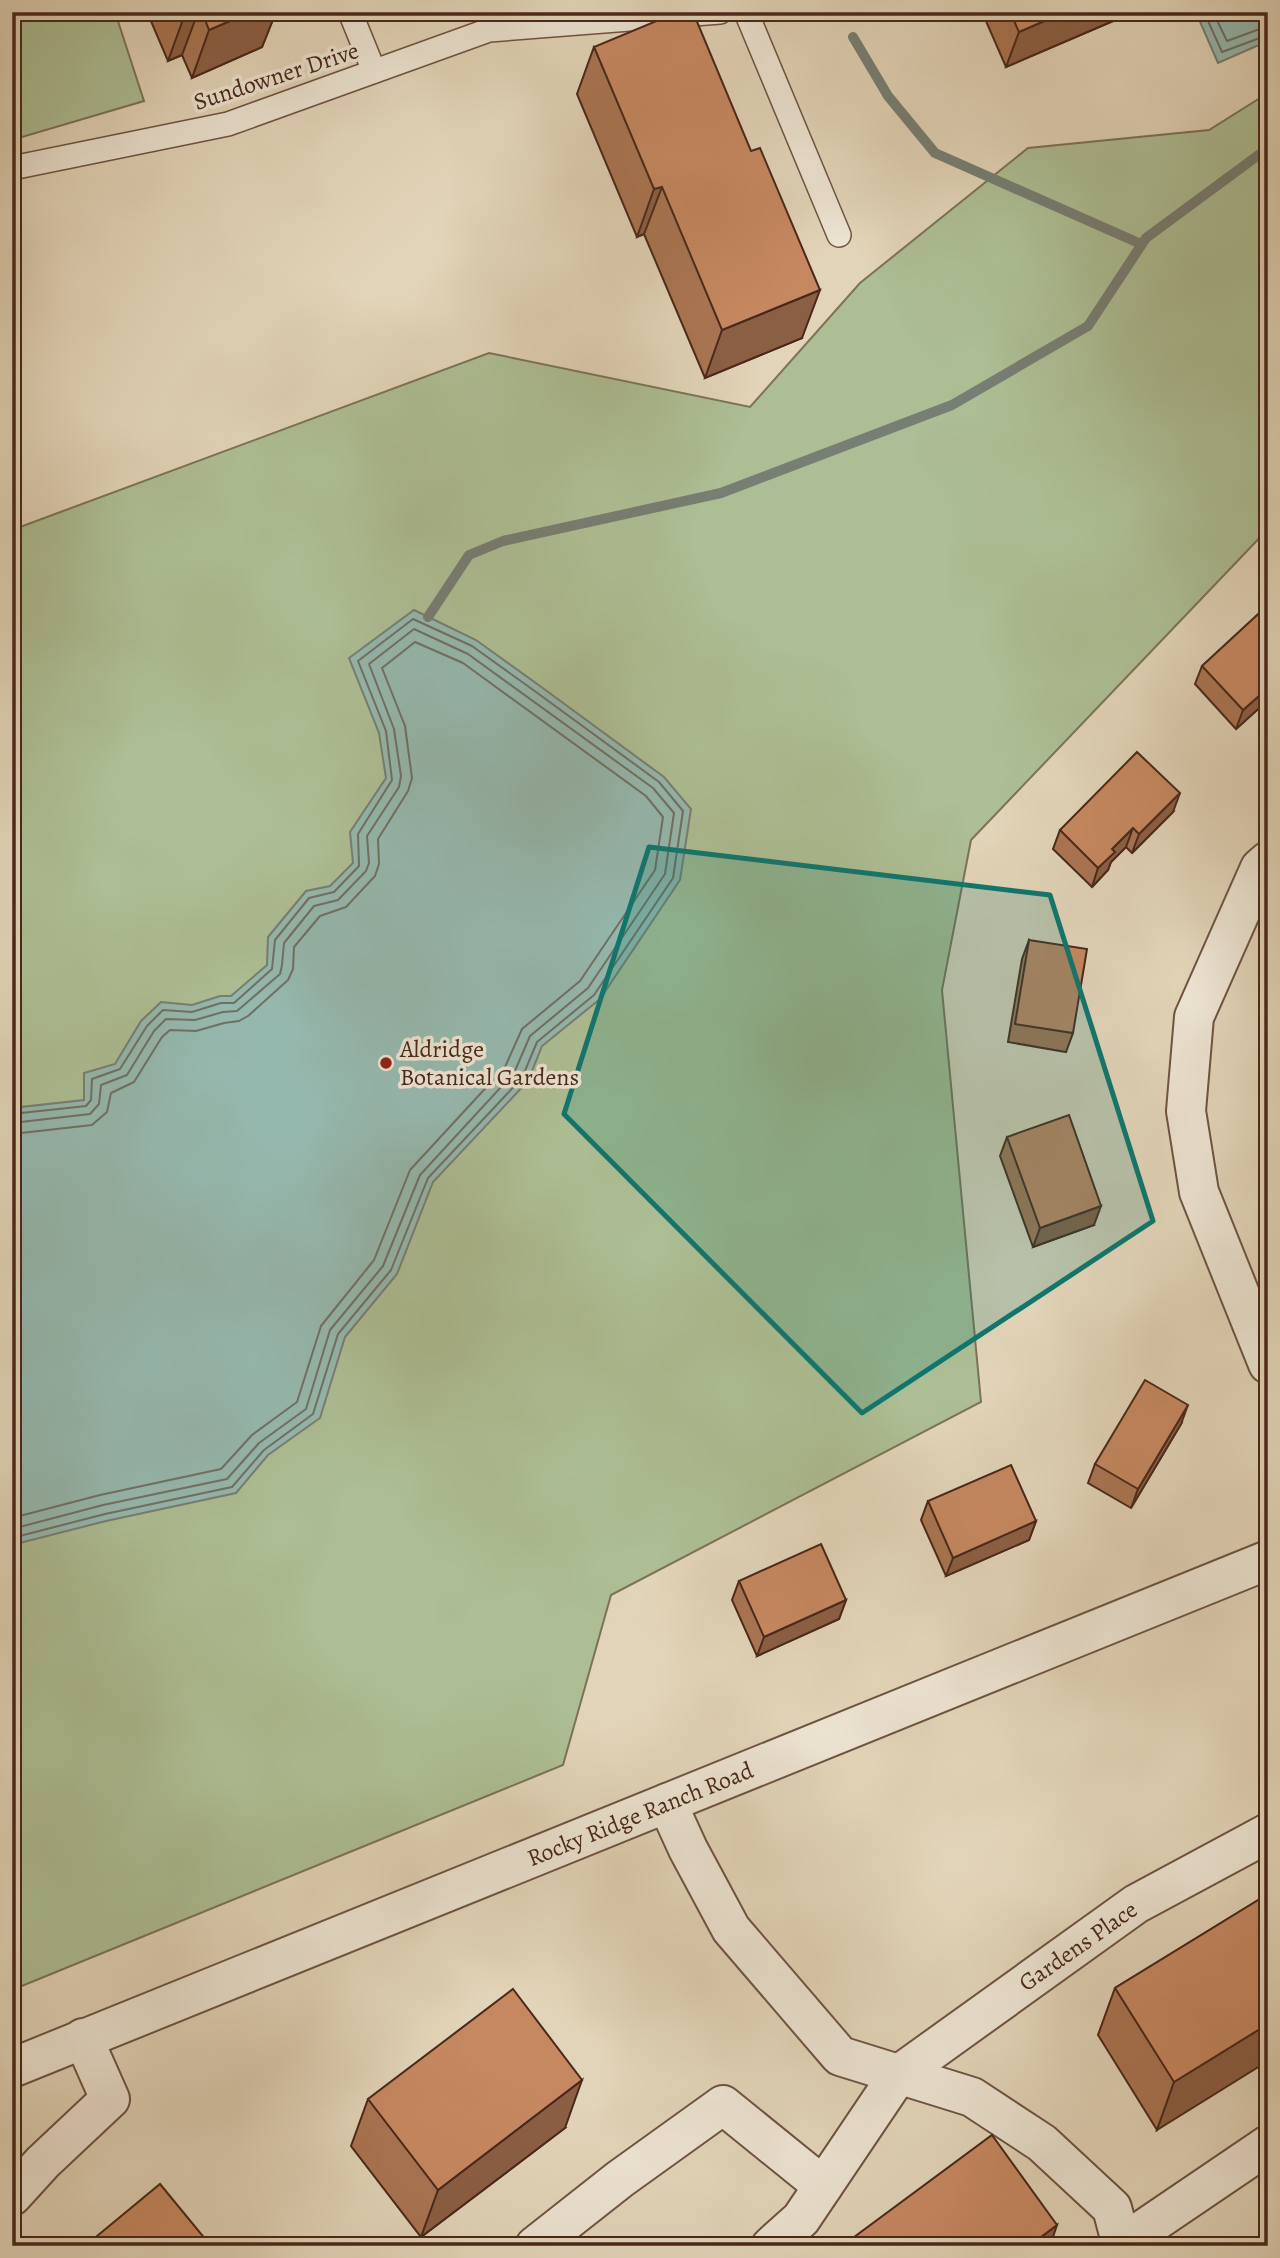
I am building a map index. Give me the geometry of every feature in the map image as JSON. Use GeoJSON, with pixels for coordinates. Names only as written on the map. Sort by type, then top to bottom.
{"type":"FeatureCollection","features":[{"type":"Feature","properties":{"kind":"street"},"geometry":{"type":"LineString","coordinates":[[1268,861],[1260,868],[1194,1017],[1186,1111],[1199,1192],[1268,1364]]}},
{"type":"Feature","properties":{"kind":"street","name":"Rocky Ridge Ranch Road"},"geometry":{"type":"LineString","coordinates":[[12,2068],[1268,1560]]}},
{"type":"Feature","properties":{"kind":"street"},"geometry":{"type":"LineString","coordinates":[[667,1803],[694,1861],[731,1929],[840,2056],[972,2097],[1042,2143],[1112,2208],[1122,2245],[1268,2145]]}},
{"type":"Feature","properties":{"kind":"street","name":"Gardens Place"},"geometry":{"type":"LineString","coordinates":[[771,2246],[801,2219],[898,2075],[1136,1904],[1268,1833]]}},
{"type":"Feature","properties":{"kind":"street"},"geometry":{"type":"LineString","coordinates":[[12,2196],[43,2162],[110,2099],[83,2038]]}},
{"type":"Feature","properties":{"kind":"street"},"geometry":{"type":"LineString","coordinates":[[536,2246],[620,2179],[723,2105],[823,2186]]}},
{"type":"Feature","properties":{"kind":"lane"},"geometry":{"type":"LineString","coordinates":[[350,12],[374,71]]}},
{"type":"Feature","properties":{"kind":"lane","name":"Sundowner Drive"},"geometry":{"type":"LineString","coordinates":[[12,168],[228,124],[489,30],[720,12]]}},
{"type":"Feature","properties":{"kind":"lane"},"geometry":{"type":"LineString","coordinates":[[746,12],[839,235]]}},
{"type":"Feature","properties":{"kind":"highlighted area"},"geometry":{"type":"Polygon","coordinates":[[[649,847],[1050,895],[1153,1221],[862,1413],[564,1114],[649,847]]]}},
{"type":"Feature","properties":{"kind":"green space"},"geometry":{"type":"Polygon","coordinates":[[[12,12],[115,12],[144,101],[12,140],[12,12]]]}},
{"type":"Feature","properties":{"kind":"green space","name":"Aldridge Botanical Gardens"},"geometry":{"type":"Polygon","coordinates":[[[1268,93],[1268,529],[971,840],[942,990],[981,1402],[611,1595],[563,1765],[12,1990],[12,530],[489,353],[750,407],[860,283],[1028,148],[1209,130],[1268,93]]]}},
{"type":"Feature","properties":{"kind":"water"},"geometry":{"type":"Polygon","coordinates":[[[1202,12],[1268,12],[1268,41],[1218,63],[1197,15],[1202,12]]]}},
{"type":"Feature","properties":{"kind":"water"},"geometry":{"type":"Polygon","coordinates":[[[414,610],[476,640],[664,777],[691,809],[680,880],[600,999],[542,1046],[528,1081],[433,1182],[397,1274],[345,1337],[320,1418],[268,1455],[236,1493],[106,1521],[12,1545],[12,1108],[84,1100],[84,1073],[115,1064],[141,1021],[161,1002],[192,1005],[220,996],[231,996],[267,965],[268,937],[306,891],[330,886],[353,863],[350,832],[386,778],[379,733],[349,658],[414,610]]]}},
{"type":"Feature","properties":{"kind":"building"},"geometry":{"type":"Polygon","coordinates":[[[202,12],[251,12],[209,30],[202,12]]]}},
{"type":"Feature","properties":{"kind":"building"},"geometry":{"type":"Polygon","coordinates":[[[678,12],[693,12],[751,151],[760,148],[820,290],[722,330],[662,187],[654,189],[594,47],[678,12]]]}},
{"type":"Feature","properties":{"kind":"building"},"geometry":{"type":"Polygon","coordinates":[[[1010,12],[1065,12],[1019,32],[1010,12]]]}},
{"type":"Feature","properties":{"kind":"building"},"geometry":{"type":"Polygon","coordinates":[[[1268,605],[1268,688],[1243,710],[1202,666],[1268,605]]]}},
{"type":"Feature","properties":{"kind":"building"},"geometry":{"type":"Polygon","coordinates":[[[1137,752],[1180,793],[1139,834],[1133,828],[1112,849],[1115,852],[1098,868],[1060,830],[1137,752]]]}},
{"type":"Feature","properties":{"kind":"building"},"geometry":{"type":"Polygon","coordinates":[[[1029,940],[1087,949],[1073,1033],[1015,1024],[1029,940]]]}},
{"type":"Feature","properties":{"kind":"building"},"geometry":{"type":"Polygon","coordinates":[[[1069,1115],[1101,1206],[1040,1228],[1007,1137],[1069,1115]]]}},
{"type":"Feature","properties":{"kind":"building"},"geometry":{"type":"Polygon","coordinates":[[[1145,1380],[1188,1405],[1138,1489],[1095,1464],[1145,1380]]]}},
{"type":"Feature","properties":{"kind":"building"},"geometry":{"type":"Polygon","coordinates":[[[1011,1465],[1036,1521],[953,1558],[928,1501],[1011,1465]]]}},
{"type":"Feature","properties":{"kind":"building"},"geometry":{"type":"Polygon","coordinates":[[[821,1544],[846,1600],[764,1637],[739,1581],[821,1544]]]}},
{"type":"Feature","properties":{"kind":"building"},"geometry":{"type":"Polygon","coordinates":[[[1268,1894],[1268,2024],[1174,2082],[1115,1988],[1268,1894]]]}},
{"type":"Feature","properties":{"kind":"building"},"geometry":{"type":"Polygon","coordinates":[[[513,1989],[582,2080],[438,2190],[368,2099],[513,1989]]]}},
{"type":"Feature","properties":{"kind":"building"},"geometry":{"type":"Polygon","coordinates":[[[992,2135],[1057,2225],[1029,2246],[842,2246],[992,2135]]]}},
{"type":"Feature","properties":{"kind":"building"},"geometry":{"type":"Polygon","coordinates":[[[160,2184],[211,2246],[85,2246],[160,2184]]]}},
{"type":"Feature","properties":{"kind":"waterway"},"geometry":{"type":"LineString","coordinates":[[853,37],[888,96],[935,153],[1141,244]]}},
{"type":"Feature","properties":{"kind":"waterway"},"geometry":{"type":"LineString","coordinates":[[428,617],[469,555],[503,541],[721,493],[952,405],[1088,326],[1146,238],[1268,148]]}},
{"type":"Feature","properties":{"kind":"place","name":"Aldridge Botanical Gardens"},"geometry":{"type":"Point","coordinates":[386,1063]}}]}
